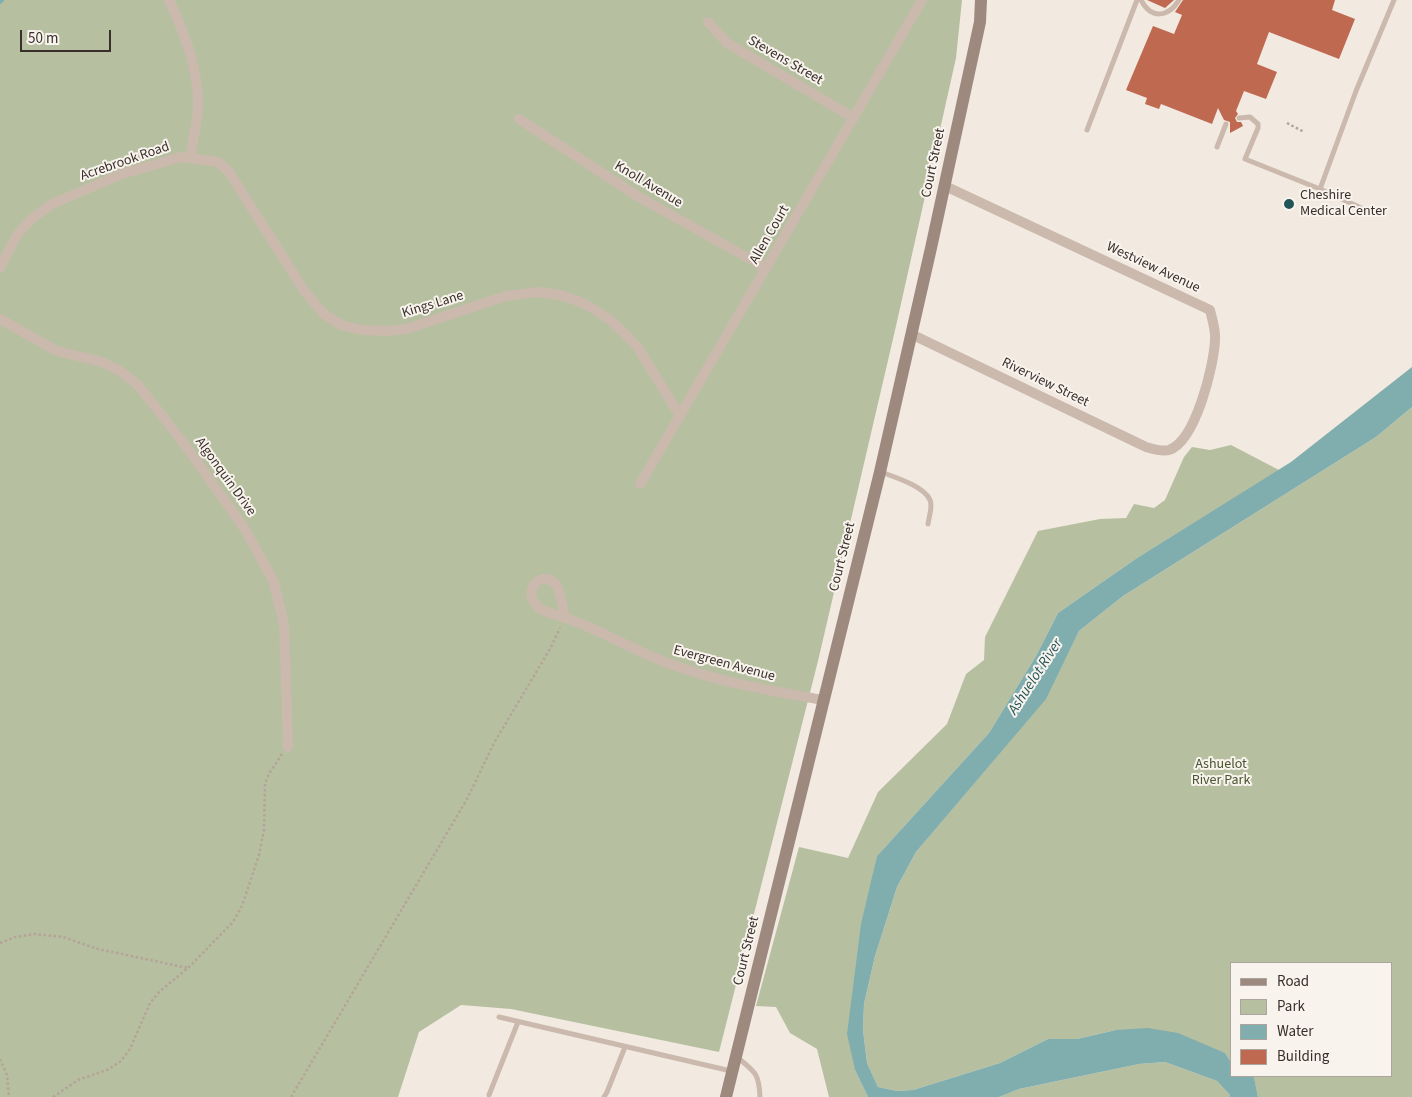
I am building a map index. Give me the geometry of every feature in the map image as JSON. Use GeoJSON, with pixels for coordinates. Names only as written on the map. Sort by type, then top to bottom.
{"type":"FeatureCollection","features":[{"type":"Feature","properties":{"kind":"main road","name":"Court Street"},"geometry":{"type":"LineString","coordinates":[[726,1097],[880,472],[945,186],[980,22],[981,0]]}},
{"type":"Feature","properties":{"kind":"main road","name":"Court Street"},"geometry":{"type":"LineString","coordinates":[[980,22],[991,0]]}},
{"type":"Feature","properties":{"kind":"street","name":"Acrebrook Road"},"geometry":{"type":"LineString","coordinates":[[0,268],[17,235],[30,220],[52,204],[122,174],[181,156],[190,157],[198,104],[195,75],[180,24],[169,0]]}},
{"type":"Feature","properties":{"kind":"street","name":"Allen Court"},"geometry":{"type":"LineString","coordinates":[[640,484],[922,0]]}},
{"type":"Feature","properties":{"kind":"street","name":"Stevens Street"},"geometry":{"type":"LineString","coordinates":[[708,22],[726,43],[854,118]]}},
{"type":"Feature","properties":{"kind":"street","name":"Knoll Avenue"},"geometry":{"type":"LineString","coordinates":[[519,119],[639,197],[766,268]]}},
{"type":"Feature","properties":{"kind":"street","name":"Kings Lane"},"geometry":{"type":"LineString","coordinates":[[190,157],[218,162],[228,172],[305,292],[324,314],[341,325],[362,330],[386,332],[406,330],[506,296],[538,292],[560,295],[581,302],[597,311],[628,337],[638,348],[680,416]]}},
{"type":"Feature","properties":{"kind":"street","name":"Westview Avenue"},"geometry":{"type":"LineString","coordinates":[[945,186],[1210,310],[1216,337],[1207,387],[1182,440],[1169,450]]}},
{"type":"Feature","properties":{"kind":"street","name":"Algonquin Drive"},"geometry":{"type":"LineString","coordinates":[[0,319],[57,350],[102,362],[120,370],[139,386],[188,448],[244,528],[273,580],[284,624],[288,747]]}},
{"type":"Feature","properties":{"kind":"street","name":"Riverview Street"},"geometry":{"type":"LineString","coordinates":[[911,334],[1146,447],[1169,450]]}},
{"type":"Feature","properties":{"kind":"street","name":"Evergreen Avenue"},"geometry":{"type":"LineString","coordinates":[[565,618],[666,663],[690,671],[771,692],[823,700]]}},
{"type":"Feature","properties":{"kind":"lane"},"geometry":{"type":"LineString","coordinates":[[1088,130],[1139,0],[1146,8],[1156,14],[1168,12],[1179,0]]}},
{"type":"Feature","properties":{"kind":"lane"},"geometry":{"type":"LineString","coordinates":[[1320,188],[1356,91],[1394,0]]}},
{"type":"Feature","properties":{"kind":"lane"},"geometry":{"type":"LineString","coordinates":[[1239,118],[1250,117],[1258,124],[1245,159],[1320,188],[1370,212]]}},
{"type":"Feature","properties":{"kind":"lane"},"geometry":{"type":"LineString","coordinates":[[1216,147],[1226,124]]}},
{"type":"Feature","properties":{"kind":"lane"},"geometry":{"type":"LineString","coordinates":[[880,472],[897,478],[925,494],[930,500],[931,510],[928,524]]}},
{"type":"Feature","properties":{"kind":"lane"},"geometry":{"type":"LineString","coordinates":[[499,1017],[732,1072]]}},
{"type":"Feature","properties":{"kind":"lane"},"geometry":{"type":"LineString","coordinates":[[488,1095],[518,1022]]}},
{"type":"Feature","properties":{"kind":"lane"},"geometry":{"type":"LineString","coordinates":[[604,1097],[625,1047]]}},
{"type":"Feature","properties":{"kind":"lane"},"geometry":{"type":"LineString","coordinates":[[736,1056],[756,1072],[760,1084],[760,1097]]}},
{"type":"Feature","properties":{"kind":"path"},"geometry":{"type":"LineString","coordinates":[[1287,123],[1304,132]]}},
{"type":"Feature","properties":{"kind":"path"},"geometry":{"type":"LineString","coordinates":[[290,1097],[467,799],[494,743],[550,649],[565,618]]}},
{"type":"Feature","properties":{"kind":"path"},"geometry":{"type":"LineString","coordinates":[[53,1097],[78,1080],[107,1070],[121,1060],[130,1049],[150,1003],[160,991],[188,968],[233,922],[242,906],[259,855],[264,830],[265,783],[270,772],[288,747]]}},
{"type":"Feature","properties":{"kind":"path"},"geometry":{"type":"LineString","coordinates":[[0,943],[35,934],[63,937],[98,949],[188,968]]}},
{"type":"Feature","properties":{"kind":"path"},"geometry":{"type":"LineString","coordinates":[[0,1059],[7,1075],[9,1097]]}},
{"type":"Feature","properties":{"kind":"green space"},"geometry":{"type":"Polygon","coordinates":[[[0,0],[962,0],[956,58],[896,326],[818,661],[719,1052],[511,1009],[461,1005],[419,1032],[398,1097],[0,1097],[0,0]]]}},
{"type":"Feature","properties":{"kind":"green space","name":"Ashuelot River Park"},"geometry":{"type":"Polygon","coordinates":[[[1412,407],[1412,1097],[1258,1097],[1252,1077],[1392,1077],[1392,962],[1230,962],[1230,1060],[1225,1053],[1116,1030],[1077,1039],[1048,1039],[1000,1063],[913,1090],[897,1091],[878,1087],[867,1063],[863,1030],[864,1004],[875,956],[897,887],[916,852],[1045,699],[1079,631],[1123,596],[1376,437],[1412,407]]]}},
{"type":"Feature","properties":{"kind":"green space"},"geometry":{"type":"Polygon","coordinates":[[[1231,445],[1279,470],[1137,558],[1058,613],[1036,656],[989,733],[877,856],[873,876],[855,1070],[868,1097],[829,1097],[817,1049],[790,1033],[776,1007],[756,1006],[799,847],[848,858],[878,792],[947,724],[966,674],[984,660],[985,637],[1038,531],[1100,519],[1126,518],[1134,504],[1154,508],[1165,500],[1184,457],[1192,447],[1210,450],[1231,445]]]}},
{"type":"Feature","properties":{"kind":"green space"},"geometry":{"type":"Polygon","coordinates":[[[1165,1062],[1217,1081],[1230,1097],[999,1097],[1019,1089],[1139,1064],[1165,1062]]]}},
{"type":"Feature","properties":{"kind":"water","name":"Ashuelot River"},"geometry":{"type":"Polygon","coordinates":[[[1412,367],[1412,407],[1376,437],[1123,596],[1079,631],[1046,699],[916,852],[897,887],[875,956],[864,1004],[863,1030],[867,1063],[878,1087],[897,1091],[913,1090],[1000,1063],[1048,1039],[1077,1039],[1116,1030],[1148,1028],[1178,1033],[1225,1053],[1230,1060],[1230,1077],[1254,1077],[1258,1097],[1230,1097],[1217,1081],[1165,1062],[1139,1064],[1019,1089],[999,1097],[868,1097],[855,1070],[847,1034],[861,924],[877,856],[989,733],[1036,656],[1058,613],[1137,558],[1291,462],[1412,367]]]}},
{"type":"Feature","properties":{"kind":"building"},"geometry":{"type":"Polygon","coordinates":[[[1147,0],[1174,0],[1165,8],[1147,0]]]}},
{"type":"Feature","properties":{"kind":"building"},"geometry":{"type":"Polygon","coordinates":[[[1183,0],[1335,0],[1332,10],[1355,19],[1339,59],[1269,32],[1257,64],[1277,72],[1266,99],[1244,91],[1236,111],[1238,114],[1235,118],[1243,126],[1230,133],[1230,122],[1224,120],[1218,108],[1212,124],[1161,104],[1159,109],[1145,104],[1147,98],[1126,90],[1153,26],[1174,34],[1182,15],[1175,12],[1183,0]]]}},
{"type":"Feature","properties":{"kind":"place","name":"Cheshire Medical Center"},"geometry":{"type":"Point","coordinates":[1289,204]}}]}
